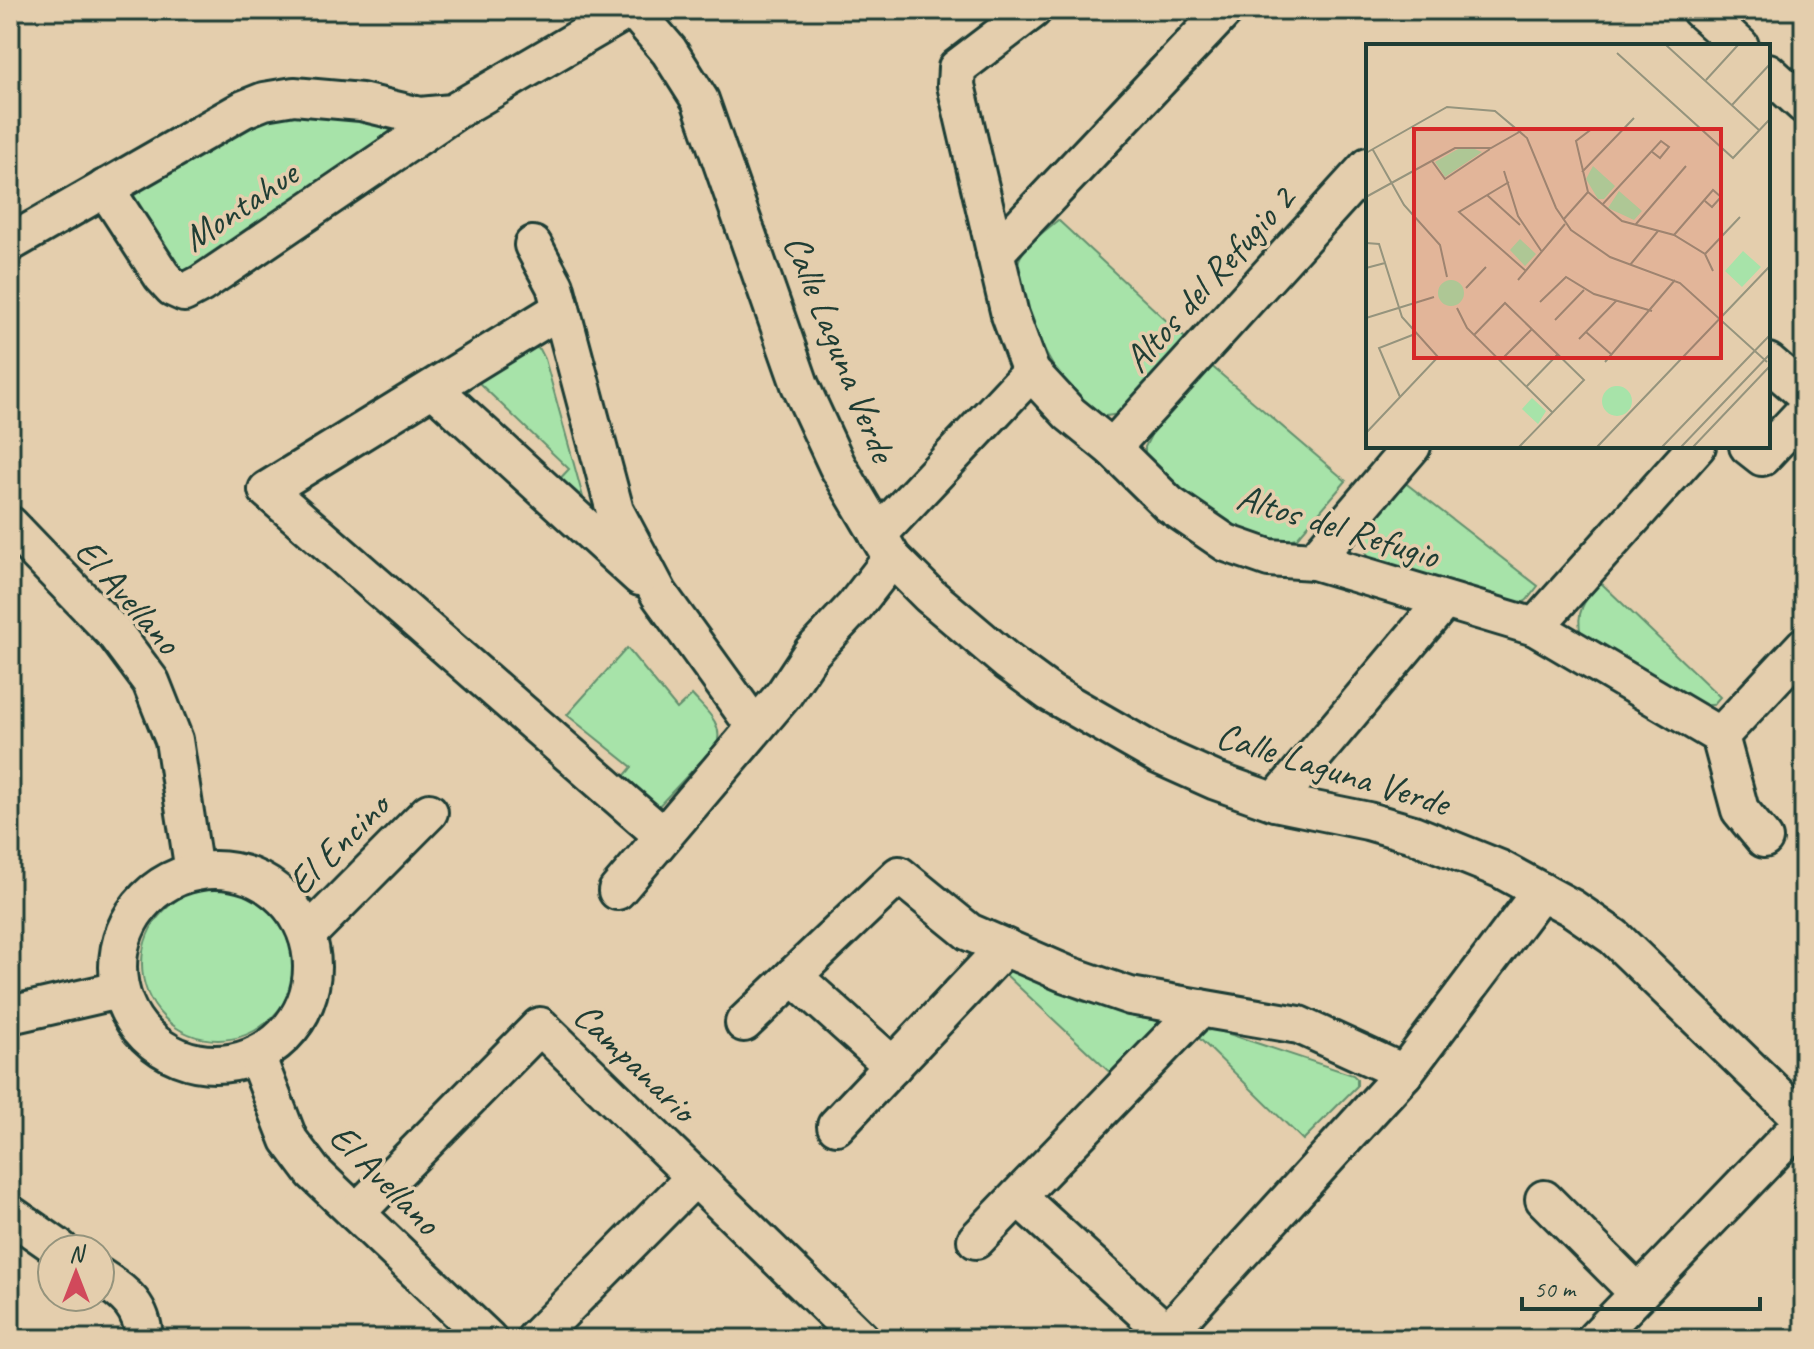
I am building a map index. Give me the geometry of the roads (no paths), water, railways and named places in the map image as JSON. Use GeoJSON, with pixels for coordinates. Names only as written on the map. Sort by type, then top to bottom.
{"type":"FeatureCollection","features":[{"type":"Feature","properties":{"kind":"street","name":"Montahue"},"geometry":{"type":"LineString","coordinates":[[105,188],[162,276],[173,288],[184,293],[452,113],[631,10]]}},
{"type":"Feature","properties":{"kind":"street","name":"Calle Laguna Verde"},"geometry":{"type":"LineString","coordinates":[[631,10],[669,51],[700,100],[800,385],[837,465],[885,547],[967,630],[1050,693],[1158,755],[1216,781],[1275,802],[1413,834],[1500,869],[1572,908],[1614,937],[1804,1121]]}},
{"type":"Feature","properties":{"kind":"street","name":"Altos del Refugio"},"geometry":{"type":"LineString","coordinates":[[1033,10],[957,68],[956,85],[1010,315],[1031,372],[1070,414],[1112,448],[1169,504],[1226,543],[1269,558],[1314,561],[1535,627],[1720,736]]}},
{"type":"Feature","properties":{"kind":"street"},"geometry":{"type":"LineString","coordinates":[[995,253],[1225,10]]}},
{"type":"Feature","properties":{"kind":"street"},"geometry":{"type":"LineString","coordinates":[[1700,10],[1738,44]]}},
{"type":"Feature","properties":{"kind":"street"},"geometry":{"type":"LineString","coordinates":[[1770,74],[1804,105]]}},
{"type":"Feature","properties":{"kind":"street","name":"Montahue"},"geometry":{"type":"LineString","coordinates":[[10,243],[244,109],[264,101],[294,96],[329,97],[420,116],[452,113]]}},
{"type":"Feature","properties":{"kind":"street","name":"Altos del Refugio 2"},"geometry":{"type":"LineString","coordinates":[[1112,448],[1366,168]]}},
{"type":"Feature","properties":{"kind":"street"},"geometry":{"type":"LineString","coordinates":[[533,245],[555,286],[615,511],[659,594],[755,727]]}},
{"type":"Feature","properties":{"kind":"street"},"geometry":{"type":"LineString","coordinates":[[561,309],[267,490],[662,835]]}},
{"type":"Feature","properties":{"kind":"street"},"geometry":{"type":"LineString","coordinates":[[1770,364],[1804,393]]}},
{"type":"Feature","properties":{"kind":"street"},"geometry":{"type":"LineString","coordinates":[[617,891],[784,694],[812,652],[854,607],[885,547],[1031,372]]}},
{"type":"Feature","properties":{"kind":"street"},"geometry":{"type":"LineString","coordinates":[[434,389],[659,594]]}},
{"type":"Feature","properties":{"kind":"street"},"geometry":{"type":"LineString","coordinates":[[1751,448],[1762,457],[1804,412]]}},
{"type":"Feature","properties":{"kind":"street"},"geometry":{"type":"LineString","coordinates":[[1314,561],[1410,448]]}},
{"type":"Feature","properties":{"kind":"street"},"geometry":{"type":"LineString","coordinates":[[1535,627],[1695,448]]}},
{"type":"Feature","properties":{"kind":"street","name":"El Avellano"},"geometry":{"type":"LineString","coordinates":[[10,525],[116,635],[151,682],[174,740],[194,872]]}},
{"type":"Feature","properties":{"kind":"street","name":"Altos del Refugio"},"geometry":{"type":"LineString","coordinates":[[1275,802],[1444,601]]}},
{"type":"Feature","properties":{"kind":"street"},"geometry":{"type":"LineString","coordinates":[[1764,839],[1740,810],[1720,736],[1804,646]]}},
{"type":"Feature","properties":{"kind":"street","name":"El Encino"},"geometry":{"type":"LineString","coordinates":[[307,935],[429,812]]}},
{"type":"Feature","properties":{"kind":"street"},"geometry":{"type":"LineString","coordinates":[[227,870],[260,880],[287,900],[307,935],[313,961],[310,994],[295,1024],[271,1048],[240,1062],[209,1065],[179,1058],[152,1042],[132,1019],[119,990],[117,959],[124,929],[141,903],[165,883],[194,872],[227,870]]}},
{"type":"Feature","properties":{"kind":"street"},"geometry":{"type":"LineString","coordinates":[[744,1023],[899,875],[969,932],[1066,974],[1130,996],[1299,1025],[1404,1073]]}},
{"type":"Feature","properties":{"kind":"street"},"geometry":{"type":"LineString","coordinates":[[1018,1197],[1164,1336],[1404,1073],[1541,891]]}},
{"type":"Feature","properties":{"kind":"street"},"geometry":{"type":"LineString","coordinates":[[836,1126],[1005,947]]}},
{"type":"Feature","properties":{"kind":"street"},"geometry":{"type":"LineString","coordinates":[[793,976],[893,1066]]}},
{"type":"Feature","properties":{"kind":"street"},"geometry":{"type":"LineString","coordinates":[[10,1015],[119,990]]}},
{"type":"Feature","properties":{"kind":"street"},"geometry":{"type":"LineString","coordinates":[[976,1240],[1200,1008]]}},
{"type":"Feature","properties":{"kind":"street","name":"Campanario"},"geometry":{"type":"LineString","coordinates":[[356,1213],[540,1026],[695,1177],[849,1335]]}},
{"type":"Feature","properties":{"kind":"street","name":"El Avellano"},"geometry":{"type":"LineString","coordinates":[[256,1055],[289,1140],[313,1172],[488,1339]]}},
{"type":"Feature","properties":{"kind":"street"},"geometry":{"type":"LineString","coordinates":[[1595,1339],[1804,1121]]}},
{"type":"Feature","properties":{"kind":"street"},"geometry":{"type":"LineString","coordinates":[[535,1339],[695,1177]]}},
{"type":"Feature","properties":{"kind":"street"},"geometry":{"type":"LineString","coordinates":[[1544,1199],[1638,1293]]}},
{"type":"Feature","properties":{"kind":"street"},"geometry":{"type":"LineString","coordinates":[[10,1214],[37,1233]]}},
{"type":"Feature","properties":{"kind":"street"},"geometry":{"type":"LineString","coordinates":[[116,1286],[132,1300],[140,1315],[144,1339]]}}]}
